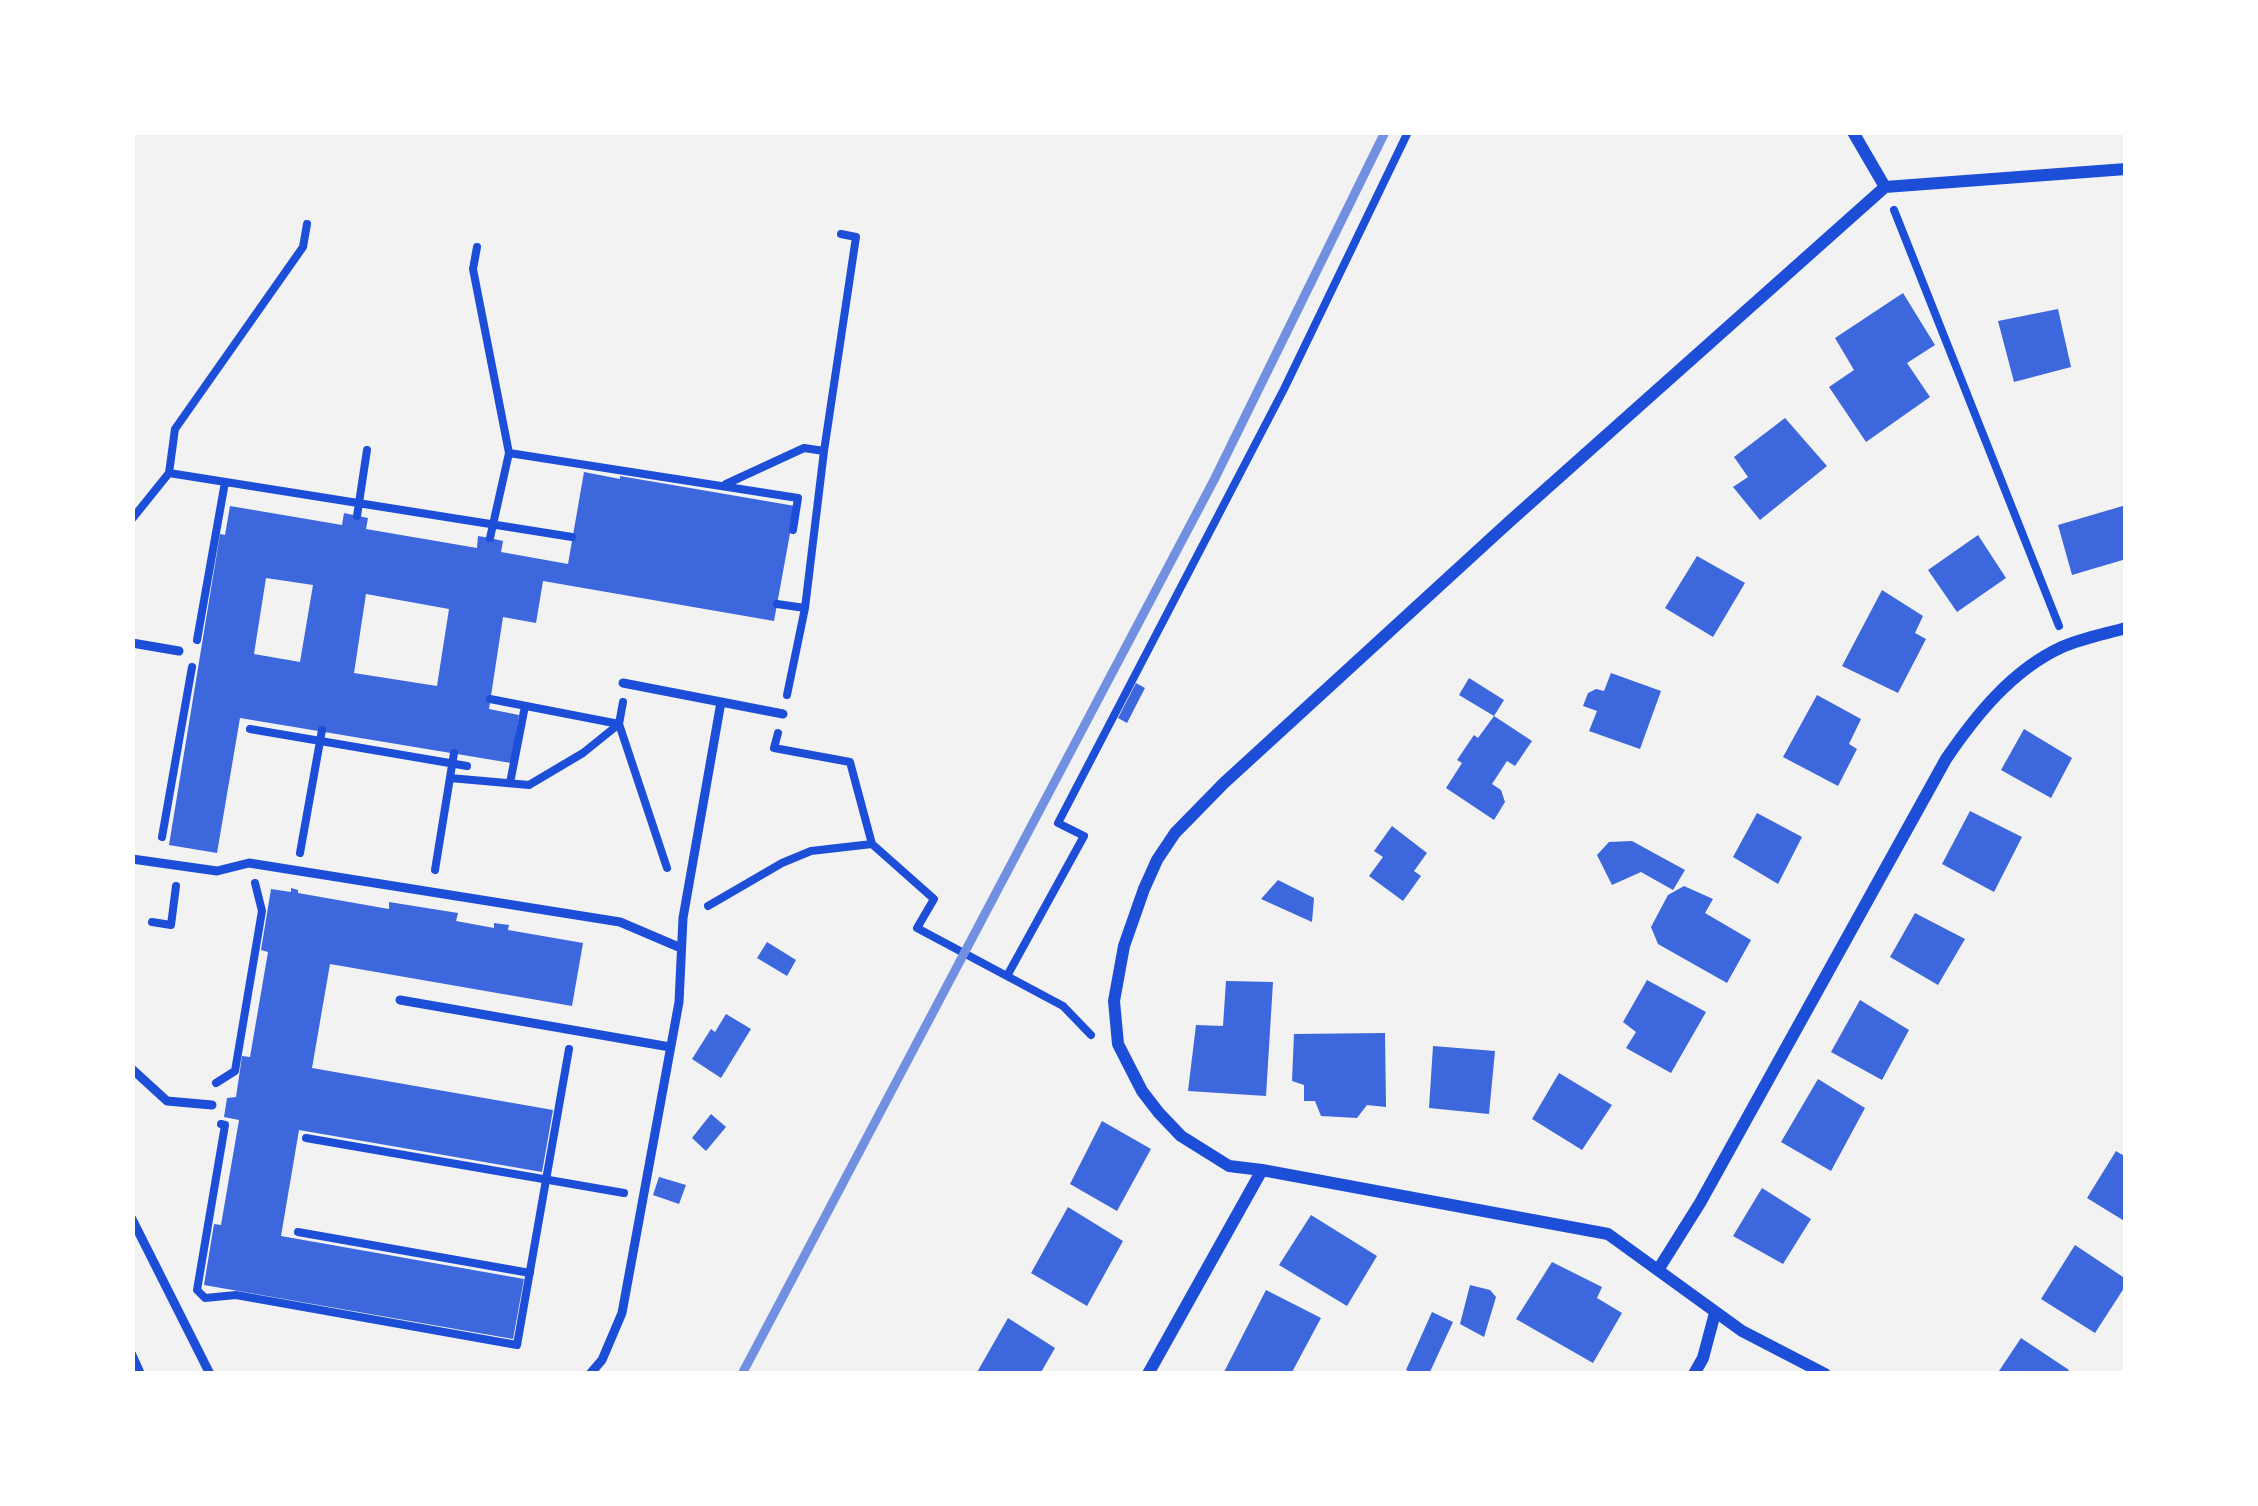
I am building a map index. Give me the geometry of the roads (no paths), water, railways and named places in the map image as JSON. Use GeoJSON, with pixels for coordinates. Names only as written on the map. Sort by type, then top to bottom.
{"type":"FeatureCollection","features":[{"type":"Feature","properties":{"kind":"street"},"geometry":{"type":"LineString","coordinates":[[1853,132],[1885,187]]}},
{"type":"Feature","properties":{"kind":"street"},"geometry":{"type":"LineString","coordinates":[[1825,1374],[1715,1313],[1608,1234],[1229,1166],[1201,1151],[1181,1136],[1142,1091],[1118,1043],[1114,1001],[1124,946],[1157,860],[1175,833],[1223,783],[1885,187],[2126,169]]}},
{"type":"Feature","properties":{"kind":"street"},"geometry":{"type":"LineString","coordinates":[[1658,1270],[1967,728],[2016,677],[2047,655],[2126,628]]}},
{"type":"Feature","properties":{"kind":"street"},"geometry":{"type":"LineString","coordinates":[[1148,1374],[1262,1170]]}},
{"type":"Feature","properties":{"kind":"street"},"geometry":{"type":"LineString","coordinates":[[1694,1374],[1715,1313]]}},
{"type":"Feature","properties":{"kind":"lane"},"geometry":{"type":"LineString","coordinates":[[132,644],[178,651]]}},
{"type":"Feature","properties":{"kind":"lane"},"geometry":{"type":"LineString","coordinates":[[625,683],[783,714]]}},
{"type":"Feature","properties":{"kind":"lane"},"geometry":{"type":"LineString","coordinates":[[590,1374],[602,1360],[622,1313],[679,1002],[683,918],[721,702]]}},
{"type":"Feature","properties":{"kind":"lane"},"geometry":{"type":"LineString","coordinates":[[132,860],[218,871],[249,863],[620,922],[681,948]]}},
{"type":"Feature","properties":{"kind":"lane"},"geometry":{"type":"LineString","coordinates":[[400,1000],[670,1047]]}},
{"type":"Feature","properties":{"kind":"lane"},"geometry":{"type":"LineString","coordinates":[[132,1069],[167,1101],[212,1105]]}},
{"type":"Feature","properties":{"kind":"lane"},"geometry":{"type":"LineString","coordinates":[[132,1219],[210,1374]]}},
{"type":"Feature","properties":{"kind":"railway"},"geometry":{"type":"LineString","coordinates":[[742,1374],[1214,480],[1385,132]]}}]}
